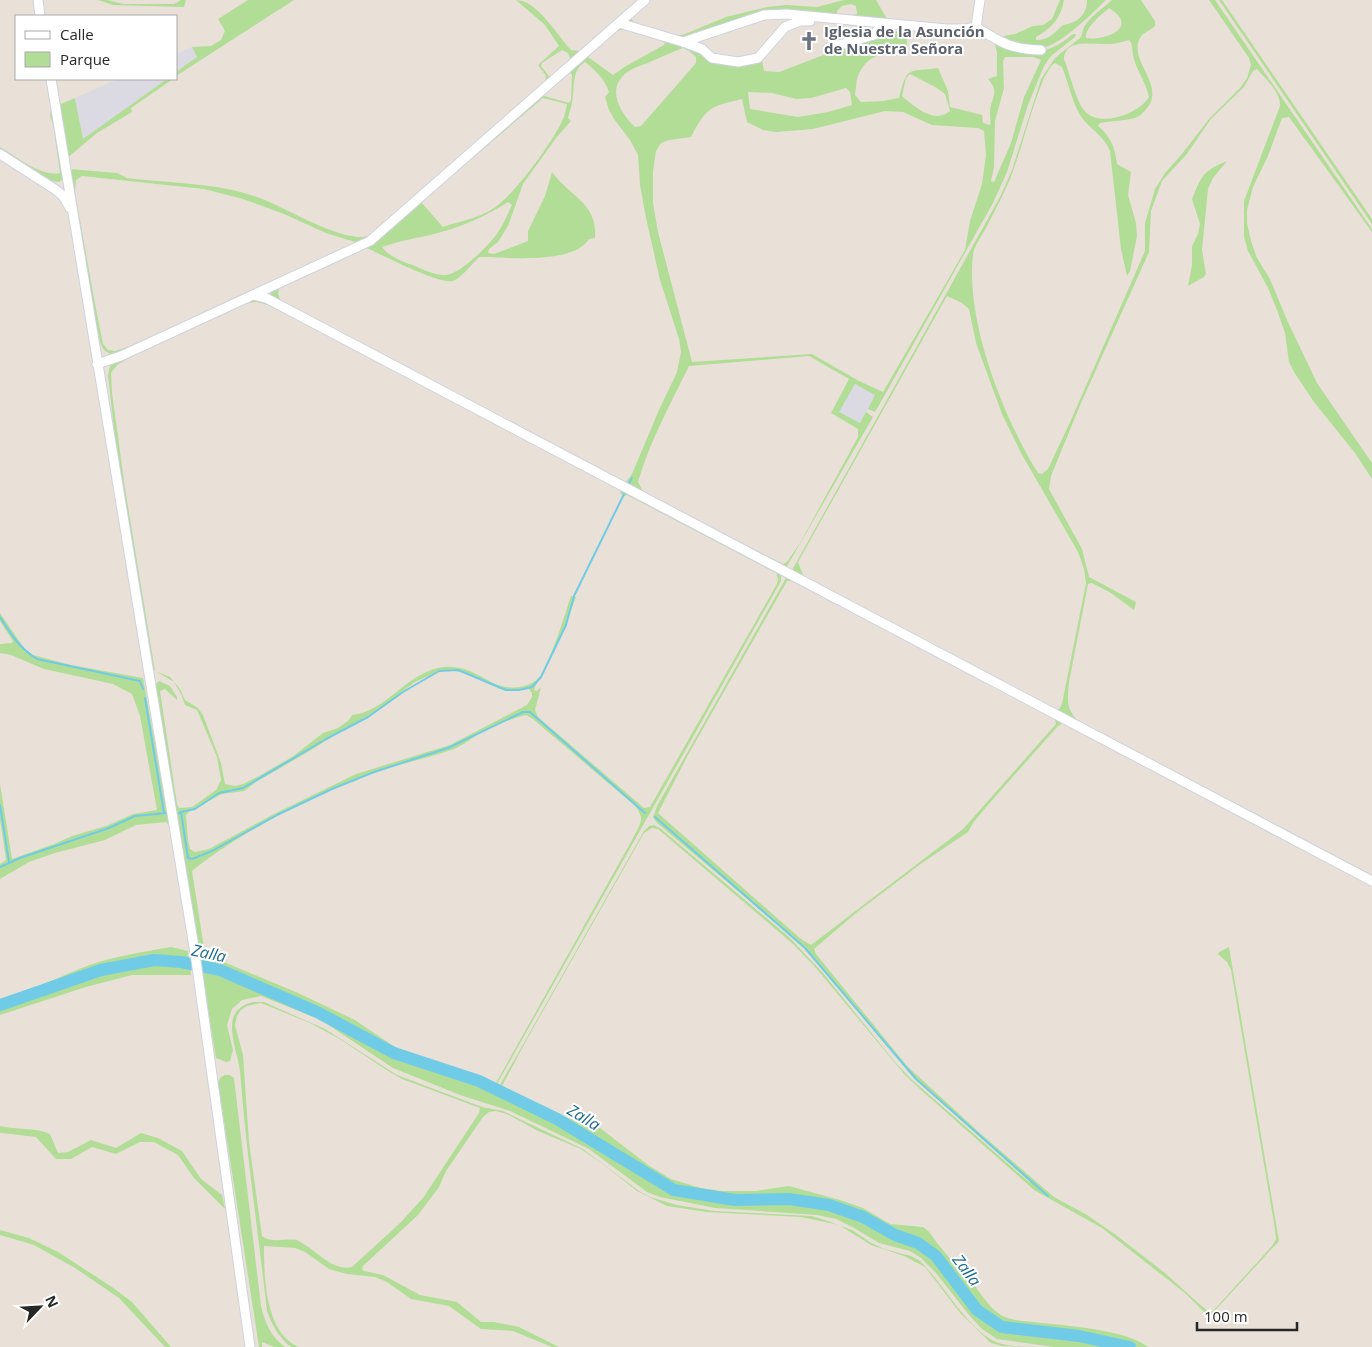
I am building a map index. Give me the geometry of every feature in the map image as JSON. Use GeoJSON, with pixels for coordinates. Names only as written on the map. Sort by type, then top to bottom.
{"type":"FeatureCollection","features":[{"type":"Feature","properties":{"kind":"street"},"geometry":{"type":"LineString","coordinates":[[38,0],[40,15]]}},
{"type":"Feature","properties":{"kind":"street"},"geometry":{"type":"LineString","coordinates":[[97,364],[121,356],[370,241],[645,0]]}},
{"type":"Feature","properties":{"kind":"street"},"geometry":{"type":"LineString","coordinates":[[976,26],[980,0]]}},
{"type":"Feature","properties":{"kind":"street"},"geometry":{"type":"LineString","coordinates":[[682,42],[764,15],[786,14],[867,23]]}},
{"type":"Feature","properties":{"kind":"street"},"geometry":{"type":"LineString","coordinates":[[619,23],[682,42],[702,50],[712,58],[738,62],[758,58],[785,27],[800,20],[947,29],[966,29],[976,26],[1005,44],[1024,50],[1041,50]]}},
{"type":"Feature","properties":{"kind":"street"},"geometry":{"type":"LineString","coordinates":[[828,48],[874,35],[882,24]]}},
{"type":"Feature","properties":{"kind":"street"},"geometry":{"type":"LineString","coordinates":[[51,80],[200,984],[250,1347]]}},
{"type":"Feature","properties":{"kind":"street"},"geometry":{"type":"LineString","coordinates":[[0,154],[56,190],[66,202],[73,217]]}},
{"type":"Feature","properties":{"kind":"street"},"geometry":{"type":"LineString","coordinates":[[56,190],[65,185],[67,178]]}},
{"type":"Feature","properties":{"kind":"street"},"geometry":{"type":"LineString","coordinates":[[253,295],[266,298],[1372,881]]}},
{"type":"Feature","properties":{"kind":"shaded area"},"geometry":{"type":"Polygon","coordinates":[[[192,47],[197,57],[178,71],[178,53],[192,47]]]}},
{"type":"Feature","properties":{"kind":"shaded area"},"geometry":{"type":"Polygon","coordinates":[[[116,80],[166,80],[83,139],[75,98],[116,80]]]}},
{"type":"Feature","properties":{"kind":"shaded area"},"geometry":{"type":"Polygon","coordinates":[[[855,384],[876,395],[860,423],[838,412],[855,384]]]}},
{"type":"Feature","properties":{"kind":"green space"},"geometry":{"type":"Polygon","coordinates":[[[98,0],[123,4],[174,4],[181,0],[186,0],[184,7],[113,5],[98,0]]]}},
{"type":"Feature","properties":{"kind":"green space"},"geometry":{"type":"Polygon","coordinates":[[[248,0],[294,0],[178,75],[178,71],[197,57],[192,47],[211,46],[221,40],[225,31],[218,19],[248,0]]]}},
{"type":"Feature","properties":{"kind":"green space"},"geometry":{"type":"Polygon","coordinates":[[[516,0],[524,2],[539,12],[571,50],[579,51],[637,0],[642,0],[572,63],[568,53],[562,50],[542,63],[541,66],[552,80],[367,240],[150,340],[118,353],[110,354],[104,350],[101,345],[93,311],[69,169],[117,173],[127,178],[233,190],[267,201],[319,226],[349,236],[361,237],[370,235],[545,82],[546,76],[538,65],[559,46],[545,25],[516,0]],[[82,176],[76,180],[75,192],[96,309],[103,344],[108,350],[115,351],[128,347],[354,245],[355,242],[326,233],[284,214],[243,199],[204,189],[82,176]]]}},
{"type":"Feature","properties":{"kind":"green space"},"geometry":{"type":"Polygon","coordinates":[[[648,0],[651,0],[631,18],[634,23],[676,36],[726,17],[767,7],[786,5],[817,7],[844,0],[876,0],[887,19],[797,12],[679,39],[628,22],[626,19],[648,0]],[[851,4],[842,6],[837,11],[837,14],[849,16],[857,14],[856,6],[851,4]]]}},
{"type":"Feature","properties":{"kind":"green space"},"geometry":{"type":"Polygon","coordinates":[[[1060,0],[1064,0],[1058,17],[1047,30],[1036,37],[1036,40],[1048,38],[1063,25],[1077,20],[1085,10],[1087,0],[1106,0],[1063,38],[1044,48],[1035,49],[1001,39],[1004,36],[1015,34],[1033,26],[1043,25],[1052,19],[1060,0]]]}},
{"type":"Feature","properties":{"kind":"green space"},"geometry":{"type":"Polygon","coordinates":[[[1112,0],[1141,0],[1155,21],[1155,26],[1142,35],[1138,44],[1141,62],[1152,90],[1152,99],[1142,114],[1135,118],[1100,123],[1098,126],[1112,143],[1117,164],[1131,172],[1128,195],[1136,223],[1137,236],[1130,271],[1127,276],[1121,249],[1110,151],[1099,135],[1080,115],[1072,98],[1062,67],[1055,63],[1051,66],[1039,90],[1010,179],[973,253],[974,300],[985,352],[1003,404],[1026,452],[1038,473],[1042,474],[1048,469],[1145,251],[1145,223],[1155,189],[1165,173],[1209,119],[1240,88],[1247,78],[1251,65],[1249,58],[1209,0],[1215,0],[1372,229],[1372,232],[1289,117],[1282,118],[1268,156],[1253,187],[1247,210],[1247,223],[1251,241],[1257,258],[1270,279],[1317,383],[1372,463],[1372,479],[1355,453],[1314,402],[1294,372],[1289,362],[1285,333],[1277,310],[1268,288],[1248,251],[1244,237],[1244,201],[1280,106],[1280,101],[1275,91],[1257,69],[1253,71],[1244,87],[1211,119],[1186,155],[1162,181],[1151,211],[1149,252],[1081,403],[1051,476],[1049,489],[1082,549],[1089,577],[1136,602],[1134,610],[1111,593],[1092,583],[1088,584],[1069,682],[1069,706],[1077,720],[1372,875],[1372,878],[791,572],[1000,197],[1012,170],[1041,79],[1055,58],[1080,38],[1087,23],[1112,0]],[[1109,8],[1091,26],[1086,34],[1086,38],[1110,35],[1121,27],[1118,15],[1109,8]],[[1129,40],[1111,44],[1089,43],[1075,45],[1069,48],[1064,59],[1081,106],[1090,116],[1108,119],[1128,114],[1137,109],[1149,97],[1134,60],[1129,40]],[[947,296],[798,562],[804,577],[1054,709],[1059,709],[1062,704],[1086,583],[1084,569],[1078,552],[1021,453],[1002,414],[976,343],[969,309],[962,303],[947,296]]]}},
{"type":"Feature","properties":{"kind":"green space"},"geometry":{"type":"Polygon","coordinates":[[[1219,0],[1222,0],[1372,219],[1372,224],[1219,0]]]}},
{"type":"Feature","properties":{"kind":"green space"},"geometry":{"type":"Polygon","coordinates":[[[623,27],[632,28],[737,64],[751,64],[762,60],[764,71],[779,72],[879,34],[906,31],[908,55],[892,53],[878,55],[867,62],[862,68],[857,78],[855,95],[861,102],[899,98],[904,80],[910,72],[938,68],[948,91],[950,107],[982,115],[983,123],[990,125],[990,108],[994,96],[994,88],[988,79],[997,76],[997,53],[994,39],[1035,51],[1052,48],[1073,34],[1076,34],[1075,37],[1051,56],[1044,66],[1028,105],[1007,172],[993,203],[875,412],[868,409],[875,395],[855,384],[839,412],[860,423],[866,412],[873,417],[786,568],[272,298],[270,291],[355,251],[541,95],[569,103],[571,100],[572,75],[569,71],[617,29],[623,27]],[[620,30],[611,35],[588,57],[613,75],[664,45],[665,41],[632,30],[620,30]],[[683,48],[632,69],[618,82],[616,96],[621,110],[635,127],[641,126],[696,63],[696,57],[683,48]],[[1005,57],[1003,61],[1004,88],[995,121],[994,167],[991,181],[994,182],[1011,143],[1024,97],[1041,60],[1033,57],[1005,57]],[[585,62],[577,70],[568,118],[571,121],[556,138],[523,184],[508,226],[498,242],[489,249],[488,253],[494,254],[528,241],[528,231],[545,196],[552,172],[587,208],[595,226],[595,238],[589,239],[581,247],[569,253],[555,256],[538,258],[479,257],[463,274],[453,281],[436,279],[367,248],[279,287],[278,294],[282,303],[626,482],[632,474],[677,372],[681,352],[679,339],[660,280],[646,218],[640,185],[638,155],[609,110],[605,97],[609,92],[602,79],[585,62]],[[910,74],[906,78],[902,96],[920,110],[932,115],[944,115],[950,111],[945,94],[910,74]],[[846,88],[811,98],[796,99],[772,93],[748,92],[750,109],[798,117],[828,112],[852,105],[850,92],[846,88]],[[543,98],[421,202],[443,227],[483,214],[494,208],[512,192],[551,141],[564,117],[567,104],[543,98]],[[742,99],[722,104],[705,114],[691,137],[661,143],[656,151],[653,172],[653,203],[658,232],[692,362],[812,354],[859,381],[883,392],[965,250],[970,221],[982,184],[986,155],[984,131],[978,128],[932,125],[903,112],[885,111],[813,129],[776,132],[763,130],[747,122],[742,99]],[[508,202],[491,212],[454,228],[382,247],[397,259],[426,271],[441,275],[451,274],[476,257],[491,242],[502,226],[512,205],[508,202]],[[809,356],[689,366],[654,438],[638,482],[644,493],[783,564],[787,562],[800,543],[858,437],[858,429],[831,413],[849,379],[809,356]]]}},
{"type":"Feature","properties":{"kind":"green space"},"geometry":{"type":"Polygon","coordinates":[[[46,80],[48,80],[63,174],[63,179],[59,182],[47,180],[0,150],[0,147],[36,169],[44,172],[60,173],[53,124],[50,117],[51,109],[46,80]]]}},
{"type":"Feature","properties":{"kind":"green space"},"geometry":{"type":"Polygon","coordinates":[[[166,80],[172,80],[131,108],[132,112],[97,133],[66,159],[58,98],[61,104],[75,98],[83,139],[166,80]]]}},
{"type":"Feature","properties":{"kind":"green space"},"geometry":{"type":"Polygon","coordinates":[[[1227,161],[1213,178],[1208,189],[1202,250],[1206,274],[1188,286],[1192,265],[1192,246],[1198,234],[1200,224],[1192,199],[1204,175],[1227,161]]]}},
{"type":"Feature","properties":{"kind":"green space"},"geometry":{"type":"Polygon","coordinates":[[[255,298],[266,302],[779,572],[781,575],[781,581],[497,1084],[500,1085],[644,831],[649,826],[654,825],[660,828],[790,938],[822,972],[911,1079],[1030,1182],[912,1076],[803,946],[656,822],[653,817],[657,806],[786,578],[791,578],[1372,885],[1063,723],[1057,727],[987,806],[968,832],[922,863],[856,913],[814,949],[816,954],[907,1066],[981,1134],[1054,1197],[1087,1215],[1116,1235],[1165,1273],[1208,1311],[1213,1311],[1272,1246],[1276,1239],[1231,970],[1227,962],[1218,954],[1229,947],[1279,1241],[1209,1317],[1185,1293],[1102,1228],[1034,1190],[921,1090],[905,1075],[816,968],[793,944],[658,829],[652,828],[644,833],[502,1086],[581,1124],[600,1128],[648,1165],[671,1179],[701,1188],[721,1191],[756,1191],[789,1186],[863,1208],[890,1224],[923,1227],[971,1281],[988,1304],[1001,1315],[1016,1320],[1082,1327],[1127,1336],[1148,1347],[1054,1347],[997,1339],[982,1329],[936,1273],[921,1258],[910,1251],[879,1243],[836,1219],[817,1215],[715,1208],[660,1197],[647,1192],[589,1149],[510,1111],[460,1095],[393,1068],[321,1020],[261,996],[242,1000],[232,1009],[227,1025],[233,1050],[230,1061],[226,1062],[216,1058],[155,685],[159,681],[170,686],[177,697],[177,700],[165,689],[160,691],[179,808],[192,807],[216,790],[221,780],[217,757],[197,710],[185,705],[174,682],[156,671],[170,677],[180,689],[185,700],[198,708],[203,715],[221,763],[225,784],[235,786],[259,776],[292,757],[323,733],[338,728],[349,720],[352,715],[375,708],[426,672],[438,668],[454,667],[468,670],[501,686],[520,687],[532,683],[541,675],[549,658],[571,596],[576,597],[557,644],[534,690],[537,691],[541,687],[535,710],[538,717],[644,808],[650,807],[777,584],[778,579],[776,573],[627,495],[621,494],[620,490],[268,305],[257,302],[246,303],[143,350],[117,365],[111,373],[125,488],[155,671],[152,669],[115,438],[108,375],[110,366],[117,361],[255,298]],[[787,581],[688,755],[658,813],[801,939],[811,945],[963,829],[1056,724],[1051,716],[792,581],[787,581]],[[449,670],[435,673],[415,682],[376,711],[244,791],[222,794],[190,811],[186,815],[190,849],[195,852],[209,849],[272,815],[356,774],[450,745],[527,705],[532,697],[529,689],[512,691],[500,689],[466,673],[449,670]],[[526,715],[488,728],[454,749],[386,769],[305,802],[280,814],[234,841],[192,871],[205,954],[298,993],[355,1020],[402,1052],[424,1063],[472,1074],[496,1083],[632,840],[641,818],[634,805],[533,719],[526,715]]]}},
{"type":"Feature","properties":{"kind":"green space"},"geometry":{"type":"Polygon","coordinates":[[[0,613],[24,648],[33,655],[71,665],[143,678],[170,826],[166,822],[136,825],[105,840],[29,862],[0,879],[0,864],[6,860],[0,819],[0,784],[12,859],[72,836],[106,826],[133,814],[157,810],[140,716],[132,694],[113,684],[44,669],[11,655],[0,653],[0,644],[12,643],[13,641],[0,621],[0,613]]]}},
{"type":"Feature","properties":{"kind":"green space"},"geometry":{"type":"Polygon","coordinates":[[[171,947],[188,951],[191,975],[132,975],[86,987],[0,1015],[0,999],[97,963],[171,947]]]}},
{"type":"Feature","properties":{"kind":"green space"},"geometry":{"type":"Polygon","coordinates":[[[253,1002],[264,1002],[325,1029],[397,1075],[482,1107],[503,1111],[583,1149],[639,1191],[650,1197],[677,1205],[714,1211],[811,1216],[838,1225],[801,1217],[706,1212],[667,1206],[637,1191],[581,1149],[538,1131],[507,1114],[496,1111],[489,1112],[483,1117],[446,1171],[439,1187],[418,1215],[362,1269],[383,1275],[420,1295],[457,1302],[481,1322],[494,1322],[519,1327],[559,1347],[552,1347],[513,1331],[481,1329],[449,1306],[411,1299],[387,1282],[375,1277],[347,1274],[329,1269],[305,1252],[295,1248],[264,1246],[266,1288],[269,1303],[279,1330],[288,1340],[299,1347],[291,1347],[276,1331],[267,1311],[240,1071],[233,1038],[232,1025],[234,1015],[241,1007],[253,1002]],[[261,1003],[247,1006],[237,1016],[235,1025],[243,1055],[249,1142],[262,1236],[270,1240],[297,1240],[328,1261],[346,1268],[352,1267],[400,1223],[423,1198],[479,1113],[480,1108],[402,1079],[338,1038],[310,1023],[261,1003]]]}},
{"type":"Feature","properties":{"kind":"green space"},"geometry":{"type":"Polygon","coordinates":[[[225,1075],[230,1075],[234,1078],[261,1306],[269,1329],[285,1347],[274,1347],[262,1342],[262,1347],[259,1347],[218,1082],[225,1075]]]}},
{"type":"Feature","properties":{"kind":"green space"},"geometry":{"type":"Polygon","coordinates":[[[0,1126],[38,1130],[50,1134],[58,1153],[68,1152],[91,1140],[116,1148],[141,1133],[158,1138],[182,1151],[201,1179],[222,1195],[225,1209],[194,1178],[178,1155],[154,1142],[140,1142],[116,1154],[92,1147],[71,1159],[56,1159],[36,1137],[0,1133],[0,1126]]]}},
{"type":"Feature","properties":{"kind":"green space"},"geometry":{"type":"Polygon","coordinates":[[[840,1225],[884,1249],[911,1256],[920,1261],[929,1270],[964,1315],[983,1334],[994,1341],[1009,1345],[1036,1347],[1002,1346],[991,1343],[961,1314],[925,1267],[904,1256],[871,1245],[840,1225]]]}},
{"type":"Feature","properties":{"kind":"green space"},"geometry":{"type":"Polygon","coordinates":[[[0,1230],[29,1238],[58,1252],[112,1287],[132,1302],[171,1347],[165,1347],[119,1298],[75,1268],[34,1245],[0,1235],[0,1230]]]}},
{"type":"Feature","properties":{"kind":"waterway"},"geometry":{"type":"LineString","coordinates":[[628,485],[632,478]]}},
{"type":"Feature","properties":{"kind":"waterway"},"geometry":{"type":"LineString","coordinates":[[181,812],[195,809],[219,793],[243,788],[326,739],[368,717],[403,692],[439,671],[458,670],[506,690],[532,687],[541,677],[566,625],[574,596],[625,492]]}},
{"type":"Feature","properties":{"kind":"waterway"},"geometry":{"type":"LineString","coordinates":[[0,617],[20,646],[37,659],[140,681],[143,689]]}},
{"type":"Feature","properties":{"kind":"waterway"},"geometry":{"type":"LineString","coordinates":[[145,698],[164,813]]}},
{"type":"Feature","properties":{"kind":"waterway"},"geometry":{"type":"LineString","coordinates":[[179,813],[181,812],[188,858],[192,859],[212,851],[277,815],[332,789],[374,772],[448,748],[523,712],[530,712],[645,813]]}},
{"type":"Feature","properties":{"kind":"waterway"},"geometry":{"type":"LineString","coordinates":[[0,805],[9,862]]}},
{"type":"Feature","properties":{"kind":"waterway"},"geometry":{"type":"LineString","coordinates":[[0,867],[20,858],[109,828],[135,816],[167,813]]}},
{"type":"Feature","properties":{"kind":"waterway"},"geometry":{"type":"LineString","coordinates":[[655,817],[805,948],[916,1079],[1048,1196]]}},
{"type":"Feature","properties":{"kind":"waterway","name":"Zalla"},"geometry":{"type":"LineString","coordinates":[[0,1005],[101,970],[154,960],[181,962],[220,970],[317,1012],[394,1053],[479,1081],[557,1119],[674,1190],[735,1200],[789,1199],[829,1205],[863,1217],[895,1235],[918,1243],[936,1256],[977,1310],[1002,1327],[1079,1336],[1130,1347]]}},
{"type":"Feature","properties":{"kind":"place","name":"Iglesia de la Asunción de Nuestra Señora"},"geometry":{"type":"Point","coordinates":[809,41]}}]}
